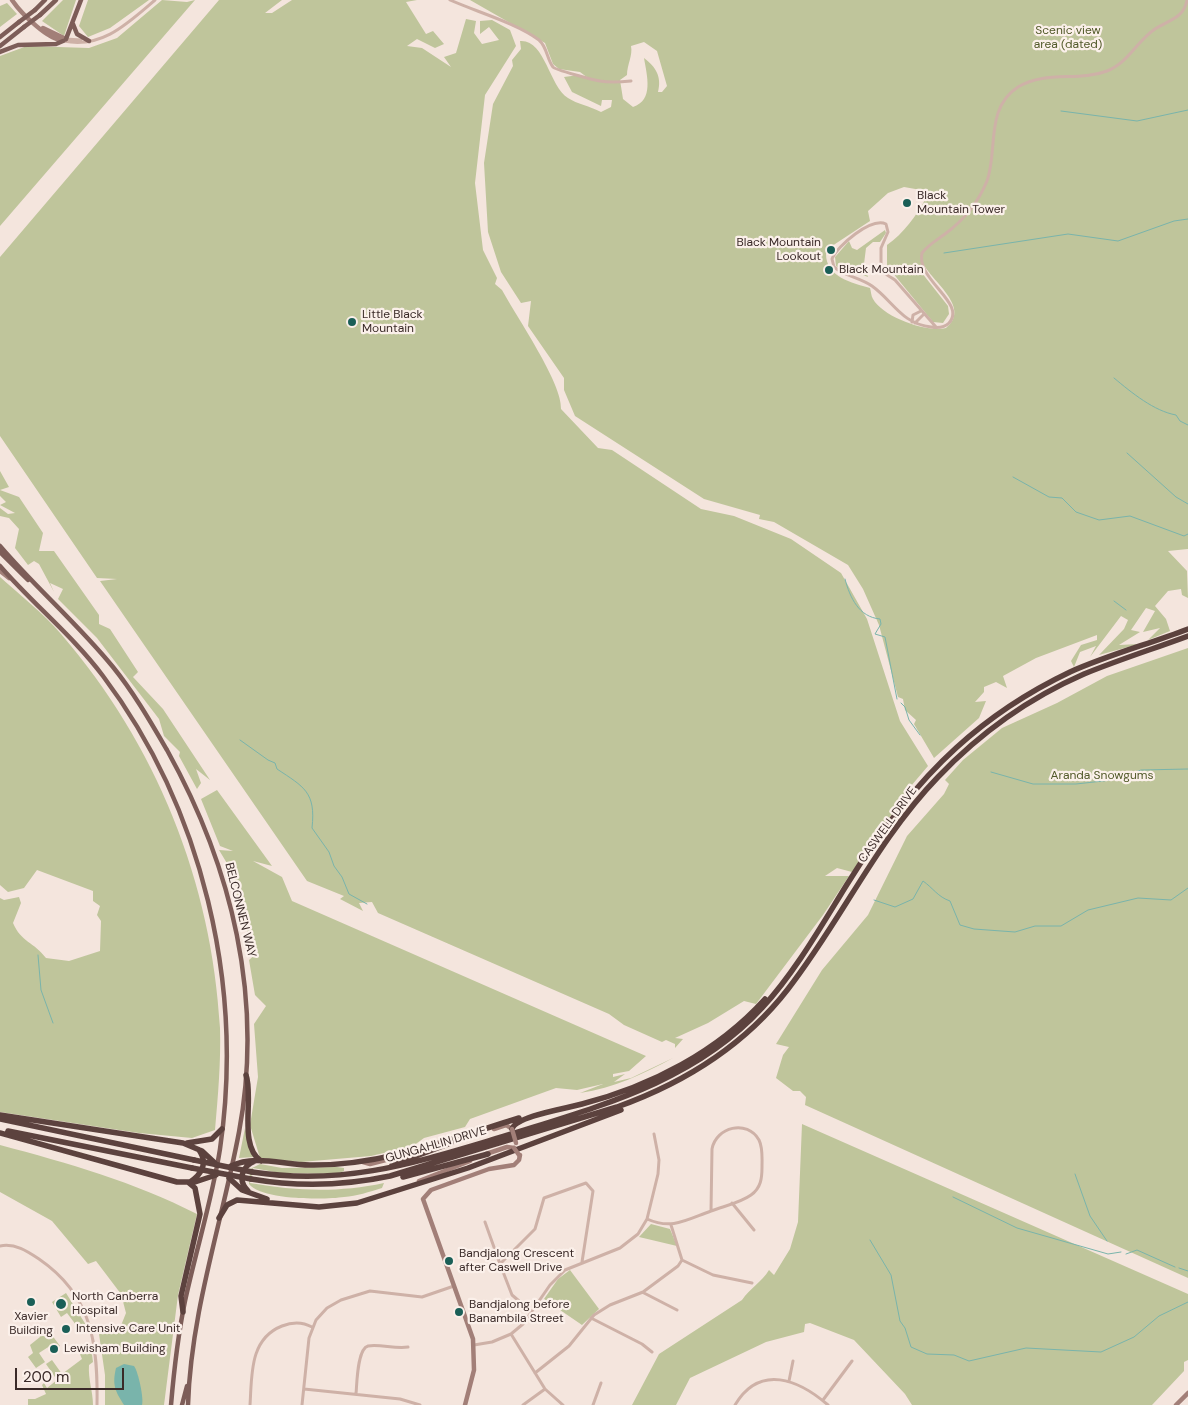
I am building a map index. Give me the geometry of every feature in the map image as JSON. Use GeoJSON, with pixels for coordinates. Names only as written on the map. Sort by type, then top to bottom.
{"type":"FeatureCollection","features":[{"type":"Feature","properties":{"kind":"highway","name":"CASWELL DRIVE"},"geometry":{"type":"LineString","coordinates":[[814,937],[898,809],[920,783],[957,747],[996,715],[1070,672],[1188,629]]}},
{"type":"Feature","properties":{"kind":"highway","name":"CASWELL DRIVE"},"geometry":{"type":"LineString","coordinates":[[685,1077],[738,1041],[776,1003],[805,966],[902,819],[936,778],[961,754],[1003,721],[1036,699],[1083,675],[1188,636]]}},
{"type":"Feature","properties":{"kind":"highway"},"geometry":{"type":"LineString","coordinates":[[512,1128],[515,1123],[539,1114],[589,1102],[630,1089],[668,1072],[722,1037],[773,990],[814,937]]}},
{"type":"Feature","properties":{"kind":"highway","name":"GUNGAHLIN DRIVE"},"geometry":{"type":"LineString","coordinates":[[0,1119],[252,1172],[318,1178],[376,1171],[422,1161],[603,1105],[681,1072],[726,1041],[762,1009],[784,982],[814,937]]}},
{"type":"Feature","properties":{"kind":"highway"},"geometry":{"type":"LineString","coordinates":[[246,1075],[250,1090],[247,1124],[255,1154],[260,1161]]}},
{"type":"Feature","properties":{"kind":"highway"},"geometry":{"type":"LineString","coordinates":[[219,1218],[226,1206],[234,1200],[319,1207],[337,1206],[373,1199],[459,1171],[590,1122],[648,1098],[685,1077]]}},
{"type":"Feature","properties":{"kind":"highway","name":"GUNGAHLIN DRIVE"},"geometry":{"type":"LineString","coordinates":[[0,1131],[250,1179],[301,1185],[356,1183],[418,1169],[617,1107],[649,1095],[685,1077]]}},
{"type":"Feature","properties":{"kind":"highway"},"geometry":{"type":"LineString","coordinates":[[231,1166],[244,1160],[312,1165],[363,1162],[416,1150],[539,1112],[589,1102]]}},
{"type":"Feature","properties":{"kind":"highway"},"geometry":{"type":"LineString","coordinates":[[0,1115],[183,1143],[198,1148],[209,1155],[217,1165]]}},
{"type":"Feature","properties":{"kind":"highway"},"geometry":{"type":"LineString","coordinates":[[183,1143],[212,1139],[222,1129]]}},
{"type":"Feature","properties":{"kind":"highway"},"geometry":{"type":"LineString","coordinates":[[0,1131],[174,1181],[201,1181],[216,1175]]}},
{"type":"Feature","properties":{"kind":"highway"},"geometry":{"type":"LineString","coordinates":[[376,1171],[463,1139]]}},
{"type":"Feature","properties":{"kind":"highway"},"geometry":{"type":"LineString","coordinates":[[188,1182],[199,1175],[203,1168],[203,1158],[198,1148]]}},
{"type":"Feature","properties":{"kind":"highway"},"geometry":{"type":"LineString","coordinates":[[356,1183],[370,1183],[416,1174],[488,1154]]}},
{"type":"Feature","properties":{"kind":"highway"},"geometry":{"type":"LineString","coordinates":[[254,1194],[244,1186],[242,1175],[248,1165],[260,1161]]}},
{"type":"Feature","properties":{"kind":"highway"},"geometry":{"type":"LineString","coordinates":[[229,1178],[238,1187],[274,1202]]}},
{"type":"Feature","properties":{"kind":"highway"},"geometry":{"type":"LineString","coordinates":[[183,1312],[181,1296],[200,1214],[195,1188],[188,1182]]}},
{"type":"Feature","properties":{"kind":"main road"},"geometry":{"type":"LineString","coordinates":[[0,37],[45,0]]}},
{"type":"Feature","properties":{"kind":"main road"},"geometry":{"type":"LineString","coordinates":[[0,46],[56,0]]}},
{"type":"Feature","properties":{"kind":"main road"},"geometry":{"type":"LineString","coordinates":[[0,52],[18,45],[56,44],[64,40],[81,0]]}},
{"type":"Feature","properties":{"kind":"main road"},"geometry":{"type":"LineString","coordinates":[[73,22],[77,34],[89,41]]}},
{"type":"Feature","properties":{"kind":"main road","name":"BELCONNEN WAY"},"geometry":{"type":"LineString","coordinates":[[0,546],[113,668],[147,715],[184,781],[216,854],[230,899],[244,968],[247,1021],[246,1075],[239,1132],[202,1294],[188,1380],[188,1405]]}},
{"type":"Feature","properties":{"kind":"main road"},"geometry":{"type":"LineString","coordinates":[[0,552],[55,604]]}},
{"type":"Feature","properties":{"kind":"main road"},"geometry":{"type":"LineString","coordinates":[[0,566],[62,628],[103,675],[135,722],[168,788],[197,860],[222,971],[228,1028],[222,1129],[216,1175],[183,1312],[172,1405]]}},
{"type":"Feature","properties":{"kind":"main road"},"geometry":{"type":"LineString","coordinates":[[217,1165],[229,1178]]}},
{"type":"Feature","properties":{"kind":"main road"},"geometry":{"type":"LineString","coordinates":[[216,1175],[231,1166]]}},
{"type":"Feature","properties":{"kind":"main road"},"geometry":{"type":"LineString","coordinates":[[182,1405],[188,1380]]}},
{"type":"Feature","properties":{"kind":"street"},"geometry":{"type":"LineString","coordinates":[[12,0],[35,24],[64,40],[89,41],[106,37],[123,28],[154,0]]}},
{"type":"Feature","properties":{"kind":"street"},"geometry":{"type":"LineString","coordinates":[[450,0],[500,20],[539,40],[544,46],[553,67],[560,72],[579,74],[601,81],[631,81]]}},
{"type":"Feature","properties":{"kind":"street"},"geometry":{"type":"LineString","coordinates":[[936,328],[895,280],[883,273],[880,268],[881,248],[888,232],[886,224],[874,223],[839,247],[832,259],[834,267],[872,286],[906,319],[913,323],[936,328],[948,323],[952,315],[952,306],[923,269],[920,259],[922,253],[958,224],[976,202],[990,169],[995,122],[1006,99],[1017,88],[1034,80],[1097,74],[1113,68],[1125,60],[1153,31],[1182,13],[1187,0]]}},
{"type":"Feature","properties":{"kind":"street"},"geometry":{"type":"LineString","coordinates":[[913,323],[913,315],[922,312]]}},
{"type":"Feature","properties":{"kind":"street"},"geometry":{"type":"LineString","coordinates":[[913,323],[922,312]]}},
{"type":"Feature","properties":{"kind":"street"},"geometry":{"type":"LineString","coordinates":[[0,571],[18,585]]}},
{"type":"Feature","properties":{"kind":"street"},"geometry":{"type":"LineString","coordinates":[[363,1162],[370,1164],[397,1158],[505,1126],[512,1128],[519,1155],[514,1165],[489,1169],[431,1190],[424,1196],[423,1204],[474,1345],[474,1370],[465,1405]]}},
{"type":"Feature","properties":{"kind":"street"},"geometry":{"type":"LineString","coordinates":[[647,1219],[662,1225],[671,1225],[711,1211],[751,1195],[759,1186],[762,1178],[762,1153],[759,1140],[750,1131],[737,1127],[724,1131],[716,1139],[712,1147],[711,1211]]}},
{"type":"Feature","properties":{"kind":"street"},"geometry":{"type":"LineString","coordinates":[[474,1345],[492,1342],[511,1334],[523,1324],[555,1278],[565,1270],[628,1243],[640,1230],[647,1219],[659,1164],[654,1134]]}},
{"type":"Feature","properties":{"kind":"street"},"geometry":{"type":"LineString","coordinates":[[373,1199],[488,1154],[516,1146]]}},
{"type":"Feature","properties":{"kind":"street"},"geometry":{"type":"LineString","coordinates":[[500,1264],[535,1228],[544,1198],[586,1183],[593,1191],[582,1262]]}},
{"type":"Feature","properties":{"kind":"street"},"geometry":{"type":"LineString","coordinates":[[732,1203],[754,1230]]}},
{"type":"Feature","properties":{"kind":"street"},"geometry":{"type":"LineString","coordinates":[[485,1222],[512,1295],[532,1312]]}},
{"type":"Feature","properties":{"kind":"street"},"geometry":{"type":"LineString","coordinates":[[671,1225],[682,1260],[713,1275],[752,1283]]}},
{"type":"Feature","properties":{"kind":"street"},"geometry":{"type":"LineString","coordinates":[[0,1246],[18,1247],[41,1260],[62,1279],[78,1300],[90,1323],[95,1344],[97,1405]]}},
{"type":"Feature","properties":{"kind":"street"},"geometry":{"type":"LineString","coordinates":[[535,1373],[569,1346],[591,1318],[610,1305],[643,1292],[678,1266],[682,1260]]}},
{"type":"Feature","properties":{"kind":"street"},"geometry":{"type":"LineString","coordinates":[[302,1405],[312,1327],[330,1305],[362,1292],[378,1290],[422,1297],[454,1286]]}},
{"type":"Feature","properties":{"kind":"street"},"geometry":{"type":"LineString","coordinates":[[643,1292],[677,1310]]}},
{"type":"Feature","properties":{"kind":"street"},"geometry":{"type":"LineString","coordinates":[[591,1318],[642,1344],[652,1352]]}},
{"type":"Feature","properties":{"kind":"street"},"geometry":{"type":"LineString","coordinates":[[250,1405],[255,1356],[262,1340],[274,1330],[284,1325],[302,1323],[312,1327]]}},
{"type":"Feature","properties":{"kind":"street"},"geometry":{"type":"LineString","coordinates":[[511,1334],[545,1388],[563,1405]]}},
{"type":"Feature","properties":{"kind":"street"},"geometry":{"type":"LineString","coordinates":[[356,1394],[360,1355],[363,1349],[368,1346],[396,1349],[408,1347]]}},
{"type":"Feature","properties":{"kind":"street"},"geometry":{"type":"LineString","coordinates":[[789,1381],[793,1361]]}},
{"type":"Feature","properties":{"kind":"street"},"geometry":{"type":"LineString","coordinates":[[823,1400],[852,1361]]}},
{"type":"Feature","properties":{"kind":"street"},"geometry":{"type":"LineString","coordinates":[[734,1405],[743,1394],[757,1384],[773,1379],[789,1381],[804,1387],[828,1405]]}},
{"type":"Feature","properties":{"kind":"street"},"geometry":{"type":"LineString","coordinates":[[593,1405],[601,1383]]}},
{"type":"Feature","properties":{"kind":"street"},"geometry":{"type":"LineString","coordinates":[[522,1405],[545,1388]]}},
{"type":"Feature","properties":{"kind":"street"},"geometry":{"type":"LineString","coordinates":[[304,1389],[409,1400],[420,1405]]}},
{"type":"Feature","properties":{"kind":"street"},"geometry":{"type":"LineString","coordinates":[[1176,1405],[1188,1394]]}},
{"type":"Feature","properties":{"kind":"street"},"geometry":{"type":"LineString","coordinates":[[407,1405],[409,1400]]}},
{"type":"Feature","properties":{"kind":"green space"},"geometry":{"type":"Polygon","coordinates":[[[63,0],[76,0],[64,36],[42,21],[63,0]]]}},
{"type":"Feature","properties":{"kind":"green space"},"geometry":{"type":"Polygon","coordinates":[[[88,0],[149,0],[110,28],[88,37],[79,26],[88,0]]]}},
{"type":"Feature","properties":{"kind":"green space"},"geometry":{"type":"Polygon","coordinates":[[[162,0],[187,2],[195,0],[0,226],[0,56],[27,46],[89,48],[117,38],[162,0]]]}},
{"type":"Feature","properties":{"kind":"green space"},"geometry":{"type":"Polygon","coordinates":[[[219,0],[282,0],[265,13],[272,13],[292,0],[417,0],[406,2],[426,34],[433,31],[444,44],[435,48],[417,39],[407,46],[422,48],[451,67],[444,57],[456,53],[466,19],[476,21],[474,33],[482,44],[499,40],[489,27],[480,34],[480,21],[492,20],[510,30],[516,46],[485,95],[475,183],[483,250],[497,278],[495,284],[502,290],[547,367],[560,398],[561,409],[598,448],[612,450],[701,509],[734,516],[791,539],[841,573],[867,619],[900,721],[928,766],[911,786],[852,872],[837,868],[825,876],[849,876],[823,915],[756,1004],[744,1001],[708,1023],[675,1038],[683,1039],[675,1048],[675,1044],[666,1040],[662,1042],[624,1025],[609,1014],[378,913],[372,902],[359,903],[363,911],[340,899],[344,896],[307,881],[100,581],[117,579],[97,578],[0,436],[0,257],[219,0]]]}},
{"type":"Feature","properties":{"kind":"green space","name":"Scenic view area (dated)"},"geometry":{"type":"Polygon","coordinates":[[[470,0],[1188,0],[1188,549],[1168,551],[1187,571],[1188,598],[1182,595],[1181,589],[1168,591],[1155,606],[1166,619],[1170,631],[1148,640],[1160,628],[1143,632],[1155,611],[1146,608],[1131,630],[1140,632],[1119,645],[1139,644],[1099,655],[1124,629],[1128,620],[1121,616],[1090,657],[1096,646],[1080,652],[1074,667],[1071,661],[1081,645],[1097,640],[1097,635],[1036,658],[1003,676],[1007,688],[996,682],[984,687],[984,692],[975,702],[986,701],[979,718],[934,758],[914,724],[916,720],[905,710],[903,699],[898,697],[879,625],[863,589],[848,565],[774,522],[759,519],[760,515],[704,499],[575,416],[564,390],[564,378],[528,326],[531,301],[521,303],[501,272],[488,232],[484,163],[493,104],[513,66],[512,60],[521,49],[520,41],[528,42],[535,47],[556,84],[568,98],[601,112],[611,107],[612,100],[602,100],[601,106],[572,92],[564,77],[579,75],[588,78],[580,72],[559,69],[553,64],[545,43],[470,0]],[[644,42],[631,46],[627,75],[620,80],[623,99],[633,107],[640,104],[644,99],[648,87],[644,58],[657,73],[659,82],[658,92],[662,92],[667,86],[657,51],[644,42]],[[904,187],[888,193],[868,211],[870,221],[832,246],[826,254],[827,262],[835,274],[841,278],[870,288],[872,298],[878,306],[895,317],[917,326],[938,329],[946,328],[953,320],[955,312],[953,304],[924,265],[918,268],[948,306],[949,314],[943,323],[933,322],[887,266],[887,245],[909,224],[926,198],[921,190],[904,187]]]}},
{"type":"Feature","properties":{"kind":"green space"},"geometry":{"type":"Polygon","coordinates":[[[7,3],[17,14],[0,27],[0,6],[7,3]]]}},
{"type":"Feature","properties":{"kind":"green space"},"geometry":{"type":"Polygon","coordinates":[[[885,230],[886,233],[880,242],[873,242],[866,248],[864,264],[868,277],[840,266],[840,269],[836,266],[835,257],[849,241],[852,248],[857,250],[885,230]]]}},
{"type":"Feature","properties":{"kind":"green space"},"geometry":{"type":"Polygon","coordinates":[[[0,471],[9,487],[0,490],[0,471]]]}},
{"type":"Feature","properties":{"kind":"green space"},"geometry":{"type":"Polygon","coordinates":[[[0,490],[19,497],[43,533],[39,551],[54,551],[99,615],[99,624],[110,629],[138,672],[133,677],[163,709],[210,780],[196,769],[201,783],[197,789],[179,756],[180,752],[164,736],[159,719],[97,638],[58,599],[63,589],[50,583],[54,592],[39,564],[34,561],[28,565],[15,548],[19,529],[9,518],[0,516],[0,508],[8,514],[15,513],[0,505],[6,502],[0,496],[0,490]]]}},
{"type":"Feature","properties":{"kind":"green space"},"geometry":{"type":"Polygon","coordinates":[[[0,577],[54,626],[95,677],[125,721],[151,769],[173,818],[191,868],[205,920],[215,974],[220,1041],[215,1130],[192,1138],[139,1133],[0,1112],[0,898],[4,900],[19,897],[21,903],[13,923],[20,934],[46,958],[69,961],[100,951],[101,921],[97,915],[100,906],[93,901],[93,891],[37,870],[24,888],[8,892],[0,885],[0,577]]]}},
{"type":"Feature","properties":{"kind":"green space","name":"Aranda Snowgums"},"geometry":{"type":"Polygon","coordinates":[[[1188,648],[1188,1278],[805,1105],[806,1097],[800,1091],[793,1091],[776,1078],[783,1055],[789,1047],[776,1044],[822,970],[868,915],[907,836],[944,794],[949,784],[945,780],[963,760],[1002,728],[1057,703],[1107,676],[1188,648]]]}},
{"type":"Feature","properties":{"kind":"green space"},"geometry":{"type":"Polygon","coordinates":[[[217,790],[272,866],[253,861],[282,877],[292,901],[646,1056],[629,1071],[613,1074],[613,1077],[625,1074],[614,1082],[631,1078],[673,1058],[639,1075],[605,1088],[580,1093],[603,1084],[577,1090],[556,1088],[470,1119],[465,1127],[424,1138],[413,1146],[371,1156],[301,1162],[260,1158],[250,1125],[258,1077],[254,1024],[266,1006],[255,995],[249,960],[258,952],[242,922],[234,875],[219,850],[233,851],[220,846],[201,799],[217,790]]]}},
{"type":"Feature","properties":{"kind":"green space"},"geometry":{"type":"Polygon","coordinates":[[[802,1124],[1188,1294],[1188,1360],[1184,1362],[1184,1371],[1152,1405],[912,1405],[905,1394],[854,1340],[810,1323],[805,1324],[804,1332],[766,1342],[690,1378],[676,1405],[632,1405],[659,1354],[742,1300],[769,1270],[774,1275],[790,1249],[798,1222],[802,1124]]]}},
{"type":"Feature","properties":{"kind":"green space"},"geometry":{"type":"Polygon","coordinates":[[[245,1128],[254,1157],[239,1158],[245,1128]]]}},
{"type":"Feature","properties":{"kind":"green space"},"geometry":{"type":"Polygon","coordinates":[[[0,1145],[100,1174],[149,1192],[197,1214],[178,1295],[164,1405],[105,1405],[105,1375],[99,1334],[120,1328],[126,1313],[121,1294],[96,1261],[88,1264],[52,1221],[0,1192],[0,1145]]]}},
{"type":"Feature","properties":{"kind":"green space"},"geometry":{"type":"Polygon","coordinates":[[[260,1164],[282,1168],[337,1167],[344,1168],[344,1171],[337,1174],[280,1173],[253,1168],[250,1183],[283,1188],[333,1190],[384,1183],[382,1188],[363,1194],[335,1198],[279,1196],[256,1189],[249,1184],[250,1169],[260,1164]]]}},
{"type":"Feature","properties":{"kind":"green space"},"geometry":{"type":"Polygon","coordinates":[[[651,1224],[670,1229],[677,1246],[639,1237],[651,1224]]]}},
{"type":"Feature","properties":{"kind":"green space"},"geometry":{"type":"Polygon","coordinates":[[[570,1270],[599,1309],[582,1325],[544,1299],[558,1279],[570,1270]]]}},
{"type":"Feature","properties":{"kind":"green space"},"geometry":{"type":"Polygon","coordinates":[[[66,1293],[86,1325],[79,1329],[67,1313],[61,1317],[52,1302],[66,1293]]]}},
{"type":"Feature","properties":{"kind":"green space"},"geometry":{"type":"Polygon","coordinates":[[[46,1327],[60,1346],[56,1349],[53,1344],[39,1353],[45,1362],[36,1368],[28,1357],[33,1353],[30,1345],[40,1337],[39,1332],[46,1327]]]}},
{"type":"Feature","properties":{"kind":"green space"},"geometry":{"type":"Polygon","coordinates":[[[91,1347],[93,1362],[89,1365],[89,1370],[93,1405],[28,1405],[28,1399],[35,1399],[46,1394],[42,1385],[44,1383],[47,1388],[57,1380],[46,1364],[52,1360],[62,1374],[82,1359],[79,1352],[91,1347]]]}},
{"type":"Feature","properties":{"kind":"water"},"geometry":{"type":"Polygon","coordinates":[[[124,1364],[134,1366],[136,1369],[142,1405],[124,1405],[116,1392],[114,1379],[116,1368],[124,1364]]]}},
{"type":"Feature","properties":{"kind":"waterway"},"geometry":{"type":"LineString","coordinates":[[1061,111],[1137,121],[1188,110]]}},
{"type":"Feature","properties":{"kind":"waterway"},"geometry":{"type":"LineString","coordinates":[[944,253],[1068,234],[1118,241],[1174,221],[1188,219]]}},
{"type":"Feature","properties":{"kind":"waterway"},"geometry":{"type":"LineString","coordinates":[[1114,378],[1144,401],[1160,410],[1176,415],[1180,421],[1188,425]]}},
{"type":"Feature","properties":{"kind":"waterway"},"geometry":{"type":"LineString","coordinates":[[1127,453],[1176,497],[1188,504]]}},
{"type":"Feature","properties":{"kind":"waterway"},"geometry":{"type":"LineString","coordinates":[[1013,477],[1049,497],[1062,498],[1076,512],[1099,520],[1130,516],[1184,536],[1188,534]]}},
{"type":"Feature","properties":{"kind":"waterway"},"geometry":{"type":"LineString","coordinates":[[845,579],[856,605],[866,615],[880,619],[881,624],[875,634],[885,637],[897,699]]}},
{"type":"Feature","properties":{"kind":"waterway"},"geometry":{"type":"LineString","coordinates":[[1114,601],[1126,610]]}},
{"type":"Feature","properties":{"kind":"waterway"},"geometry":{"type":"LineString","coordinates":[[901,703],[905,707],[909,720],[920,735]]}},
{"type":"Feature","properties":{"kind":"waterway"},"geometry":{"type":"LineString","coordinates":[[240,740],[275,763],[277,769],[301,786],[306,792],[312,806],[312,828],[329,852],[334,866],[342,877],[349,894],[367,904]]}},
{"type":"Feature","properties":{"kind":"waterway"},"geometry":{"type":"LineString","coordinates":[[991,772],[1033,784],[1076,784],[1112,780],[1141,770],[1188,769]]}},
{"type":"Feature","properties":{"kind":"waterway"},"geometry":{"type":"LineString","coordinates":[[874,900],[895,907],[913,899],[923,881],[939,895],[950,901],[960,925],[974,929],[1015,932],[1035,926],[1061,926],[1088,910],[1138,898],[1171,900],[1188,888]]}},
{"type":"Feature","properties":{"kind":"waterway"},"geometry":{"type":"LineString","coordinates":[[38,955],[41,990],[53,1023]]}},
{"type":"Feature","properties":{"kind":"waterway"},"geometry":{"type":"LineString","coordinates":[[1075,1174],[1090,1216],[1107,1241]]}},
{"type":"Feature","properties":{"kind":"waterway"},"geometry":{"type":"LineString","coordinates":[[953,1197],[1017,1228],[1108,1254],[1121,1252]]}},
{"type":"Feature","properties":{"kind":"waterway"},"geometry":{"type":"LineString","coordinates":[[870,1240],[891,1275],[900,1321],[905,1328],[911,1347],[927,1354],[954,1355],[969,1361],[1026,1348],[1101,1352],[1134,1337],[1159,1316],[1188,1302]]}},
{"type":"Feature","properties":{"kind":"waterway"},"geometry":{"type":"LineString","coordinates":[[1126,1254],[1137,1250],[1175,1267]]}},
{"type":"Feature","properties":{"kind":"waterway"},"geometry":{"type":"LineString","coordinates":[[1179,1268],[1188,1271]]}},
{"type":"Feature","properties":{"kind":"place","name":"Black Mountain Tower"},"geometry":{"type":"Point","coordinates":[907,203]}},
{"type":"Feature","properties":{"kind":"place","name":"Black Mountain Lookout"},"geometry":{"type":"Point","coordinates":[831,250]}},
{"type":"Feature","properties":{"kind":"place","name":"Black Mountain"},"geometry":{"type":"Point","coordinates":[829,270]}},
{"type":"Feature","properties":{"kind":"place","name":"Little Black Mountain"},"geometry":{"type":"Point","coordinates":[352,322]}},
{"type":"Feature","properties":{"kind":"place","name":"Bandjalong Crescent after Caswell Drive"},"geometry":{"type":"Point","coordinates":[449,1261]}},
{"type":"Feature","properties":{"kind":"place","name":"Xavier Building"},"geometry":{"type":"Point","coordinates":[31,1302]}},
{"type":"Feature","properties":{"kind":"place","name":"North Canberra Hospital"},"geometry":{"type":"Point","coordinates":[61,1304]}},
{"type":"Feature","properties":{"kind":"place","name":"Bandjalong before Banambila Street"},"geometry":{"type":"Point","coordinates":[459,1312]}},
{"type":"Feature","properties":{"kind":"place","name":"Intensive Care Unit"},"geometry":{"type":"Point","coordinates":[66,1329]}},
{"type":"Feature","properties":{"kind":"place","name":"Lewisham Building"},"geometry":{"type":"Point","coordinates":[54,1349]}}]}
